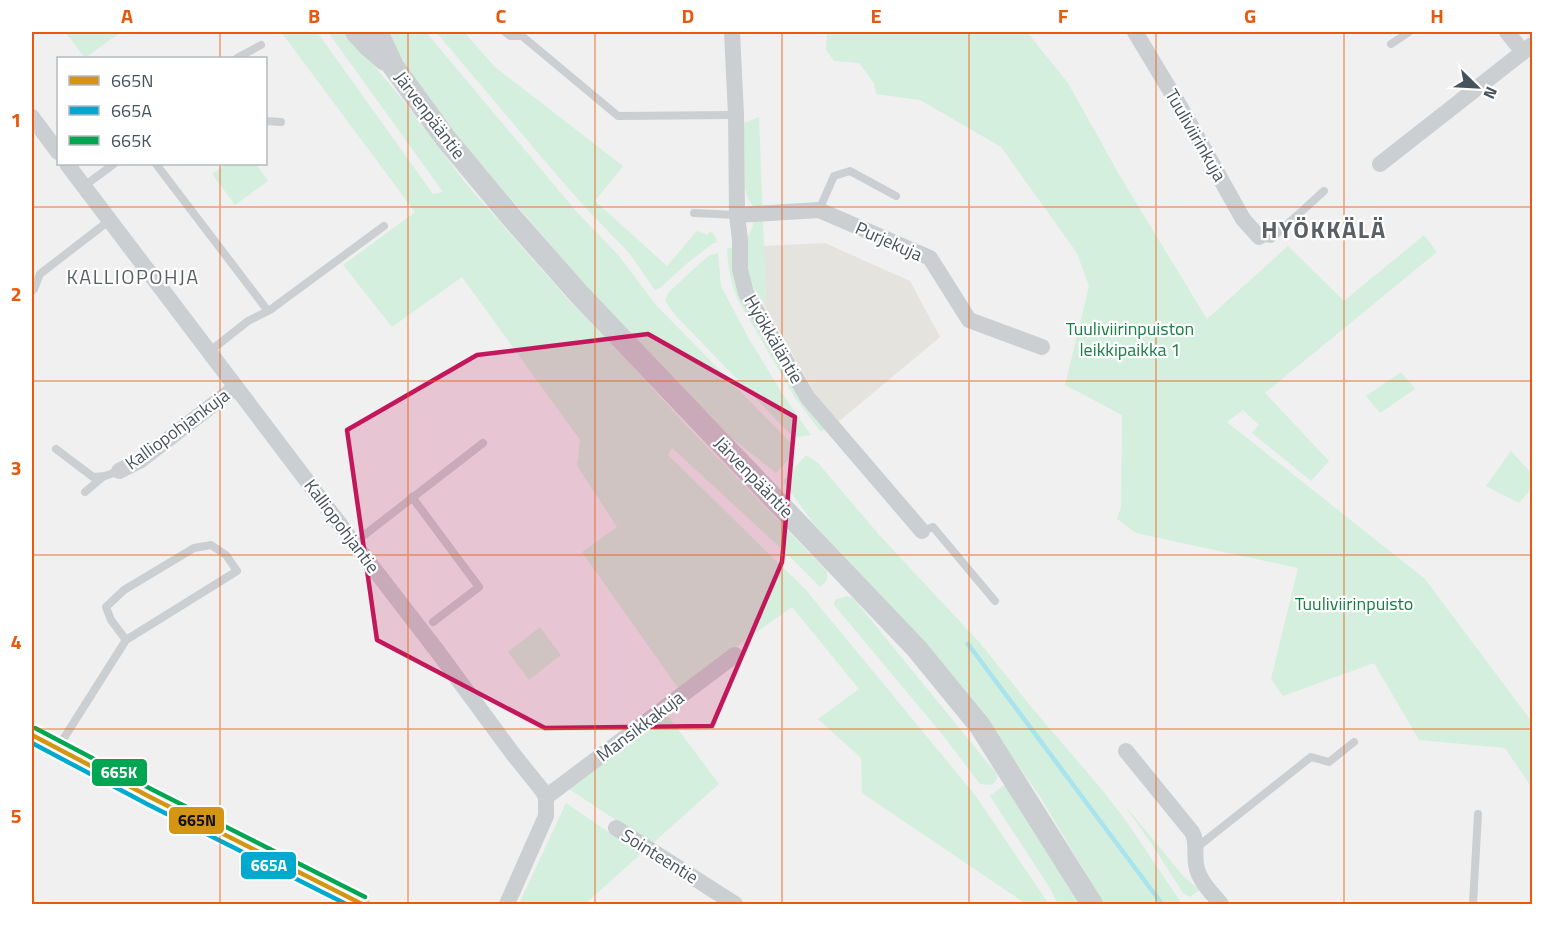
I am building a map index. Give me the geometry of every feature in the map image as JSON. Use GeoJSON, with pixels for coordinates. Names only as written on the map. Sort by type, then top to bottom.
{"type":"FeatureCollection","features":[{"type":"Feature","properties":{"kind":"main road","name":"Järvenpääntie"},"geometry":{"type":"LineString","coordinates":[[356,32],[393,66]]}},
{"type":"Feature","properties":{"kind":"main road","name":"Järvenpääntie"},"geometry":{"type":"LineString","coordinates":[[377,32],[393,66],[446,139],[579,294],[917,649],[980,726],[1092,904]]}},
{"type":"Feature","properties":{"kind":"street","name":"Hyökkäläntie"},"geometry":{"type":"LineString","coordinates":[[732,32],[740,269],[747,293],[808,398],[922,531]]}},
{"type":"Feature","properties":{"kind":"street","name":"Tuuliviirinkuja"},"geometry":{"type":"LineString","coordinates":[[1135,32],[1243,219],[1259,237]]}},
{"type":"Feature","properties":{"kind":"street"},"geometry":{"type":"LineString","coordinates":[[1380,164],[1528,49],[1507,32]]}},
{"type":"Feature","properties":{"kind":"street"},"geometry":{"type":"LineString","coordinates":[[32,117],[57,151]]}},
{"type":"Feature","properties":{"kind":"street","name":"Kalliopohjantie"},"geometry":{"type":"LineString","coordinates":[[68,165],[546,797]]}},
{"type":"Feature","properties":{"kind":"street","name":"Purjekuja"},"geometry":{"type":"LineString","coordinates":[[737,215],[819,210],[930,258],[969,320],[1042,348]]}},
{"type":"Feature","properties":{"kind":"street","name":"Kalliopohjankuja"},"geometry":{"type":"LineString","coordinates":[[112,473],[141,460],[236,387]]}},
{"type":"Feature","properties":{"kind":"street","name":"Mansikkakuja"},"geometry":{"type":"LineString","coordinates":[[546,797],[735,655]]}},
{"type":"Feature","properties":{"kind":"street"},"geometry":{"type":"LineString","coordinates":[[32,735],[362,904]]}},
{"type":"Feature","properties":{"kind":"street"},"geometry":{"type":"LineString","coordinates":[[1126,751],[1196,838],[1195,857],[1199,877],[1221,904]]}},
{"type":"Feature","properties":{"kind":"street"},"geometry":{"type":"LineString","coordinates":[[507,904],[546,816],[546,797]]}},
{"type":"Feature","properties":{"kind":"street","name":"Sointeentie"},"geometry":{"type":"LineString","coordinates":[[616,828],[735,904]]}},
{"type":"Feature","properties":{"kind":"lane"},"geometry":{"type":"LineString","coordinates":[[505,32],[510,36],[522,36],[618,116],[736,115]]}},
{"type":"Feature","properties":{"kind":"lane"},"geometry":{"type":"LineString","coordinates":[[1391,45],[1409,32]]}},
{"type":"Feature","properties":{"kind":"lane"},"geometry":{"type":"LineString","coordinates":[[239,57],[261,45]]}},
{"type":"Feature","properties":{"kind":"lane"},"geometry":{"type":"LineString","coordinates":[[267,121],[281,122]]}},
{"type":"Feature","properties":{"kind":"lane"},"geometry":{"type":"LineString","coordinates":[[84,186],[113,165]]}},
{"type":"Feature","properties":{"kind":"lane"},"geometry":{"type":"LineString","coordinates":[[157,165],[268,312]]}},
{"type":"Feature","properties":{"kind":"lane"},"geometry":{"type":"LineString","coordinates":[[819,210],[834,176],[850,171],[896,196]]}},
{"type":"Feature","properties":{"kind":"lane"},"geometry":{"type":"LineString","coordinates":[[1259,237],[1270,239],[1324,191]]}},
{"type":"Feature","properties":{"kind":"lane"},"geometry":{"type":"LineString","coordinates":[[694,213],[737,215]]}},
{"type":"Feature","properties":{"kind":"lane"},"geometry":{"type":"LineString","coordinates":[[32,291],[40,274],[110,220]]}},
{"type":"Feature","properties":{"kind":"lane"},"geometry":{"type":"LineString","coordinates":[[210,351],[248,321],[268,312],[384,226]]}},
{"type":"Feature","properties":{"kind":"lane"},"geometry":{"type":"LineString","coordinates":[[354,543],[483,443]]}},
{"type":"Feature","properties":{"kind":"lane"},"geometry":{"type":"LineString","coordinates":[[56,449],[93,477],[112,473]]}},
{"type":"Feature","properties":{"kind":"lane"},"geometry":{"type":"LineString","coordinates":[[85,492],[112,473]]}},
{"type":"Feature","properties":{"kind":"lane"},"geometry":{"type":"LineString","coordinates":[[412,497],[479,587],[433,622]]}},
{"type":"Feature","properties":{"kind":"lane"},"geometry":{"type":"LineString","coordinates":[[922,531],[933,527],[995,601]]}},
{"type":"Feature","properties":{"kind":"lane"},"geometry":{"type":"LineString","coordinates":[[57,749],[126,640],[237,571],[226,555],[211,545],[194,548],[124,591],[106,608],[111,620],[126,640]]}},
{"type":"Feature","properties":{"kind":"lane"},"geometry":{"type":"LineString","coordinates":[[1196,848],[1311,757],[1329,762],[1354,742]]}},
{"type":"Feature","properties":{"kind":"lane"},"geometry":{"type":"LineString","coordinates":[[1473,904],[1478,814]]}},
{"type":"Feature","properties":{"kind":"highlighted area"},"geometry":{"type":"Polygon","coordinates":[[[648,334],[795,417],[782,562],[712,726],[545,728],[377,640],[347,430],[477,355],[648,334]]]}},
{"type":"Feature","properties":{"kind":"shaded area"},"geometry":{"type":"Polygon","coordinates":[[[825,243],[910,281],[940,337],[838,422],[819,400],[763,303],[766,299],[763,246],[825,243]]]}},
{"type":"Feature","properties":{"kind":"green space"},"geometry":{"type":"Polygon","coordinates":[[[65,32],[121,32],[86,57],[65,32]]]}},
{"type":"Feature","properties":{"kind":"green space"},"geometry":{"type":"Polygon","coordinates":[[[281,32],[317,32],[433,194],[443,192],[328,32],[346,32],[402,99],[468,186],[565,296],[827,571],[827,580],[820,587],[672,448],[668,455],[806,590],[975,795],[1049,904],[1026,904],[862,793],[861,758],[818,719],[859,689],[792,607],[678,688],[582,552],[617,527],[577,466],[580,440],[462,277],[392,327],[343,265],[415,212],[281,32]]]}},
{"type":"Feature","properties":{"kind":"green space"},"geometry":{"type":"Polygon","coordinates":[[[385,32],[426,32],[576,211],[619,256],[656,305],[790,442],[793,455],[776,473],[734,440],[701,409],[592,293],[469,150],[423,91],[385,32]]]}},
{"type":"Feature","properties":{"kind":"green space"},"geometry":{"type":"Polygon","coordinates":[[[436,32],[464,32],[495,67],[623,166],[595,201],[667,266],[697,231],[708,235],[709,231],[711,232],[717,242],[655,290],[629,253],[555,173],[436,32]]]}},
{"type":"Feature","properties":{"kind":"green space"},"geometry":{"type":"Polygon","coordinates":[[[827,32],[1027,32],[1068,83],[1121,178],[1207,319],[1288,246],[1344,301],[1424,235],[1437,252],[1265,393],[1329,461],[1311,481],[1252,433],[1259,425],[1243,410],[1227,422],[1425,579],[1532,722],[1532,788],[1505,748],[1419,740],[1374,663],[1283,696],[1271,679],[1298,568],[1136,533],[1117,519],[1121,507],[1122,415],[1065,385],[1089,286],[1077,253],[1001,147],[920,100],[876,94],[874,83],[859,63],[834,61],[826,50],[827,32]]]}},
{"type":"Feature","properties":{"kind":"green space"},"geometry":{"type":"Polygon","coordinates":[[[759,117],[766,299],[763,303],[753,287],[747,264],[748,236],[753,226],[752,205],[745,188],[744,123],[759,117]]]}},
{"type":"Feature","properties":{"kind":"green space"},"geometry":{"type":"Polygon","coordinates":[[[225,165],[257,165],[268,181],[235,205],[212,174],[225,165]]]}},
{"type":"Feature","properties":{"kind":"green space"},"geometry":{"type":"Polygon","coordinates":[[[732,247],[734,276],[824,429],[823,431],[820,431],[795,398],[738,300],[728,263],[727,249],[732,247]]]}},
{"type":"Feature","properties":{"kind":"green space"},"geometry":{"type":"Polygon","coordinates":[[[718,253],[721,286],[749,339],[811,435],[799,437],[790,434],[676,316],[665,301],[668,293],[699,264],[710,255],[718,253]]]}},
{"type":"Feature","properties":{"kind":"green space"},"geometry":{"type":"Polygon","coordinates":[[[1401,372],[1415,389],[1380,413],[1366,396],[1401,372]]]}},
{"type":"Feature","properties":{"kind":"green space"},"geometry":{"type":"Polygon","coordinates":[[[1511,451],[1532,474],[1532,488],[1519,503],[1486,486],[1511,451]]]}},
{"type":"Feature","properties":{"kind":"green space"},"geometry":{"type":"Polygon","coordinates":[[[806,455],[818,463],[881,537],[980,643],[1104,792],[1182,904],[1104,904],[1041,798],[981,713],[907,624],[813,523],[783,481],[806,455]]]}},
{"type":"Feature","properties":{"kind":"green space"},"geometry":{"type":"Polygon","coordinates":[[[846,596],[853,598],[996,773],[995,783],[980,784],[942,734],[834,605],[835,600],[846,596]]]}},
{"type":"Feature","properties":{"kind":"green space"},"geometry":{"type":"Polygon","coordinates":[[[540,627],[561,655],[529,680],[508,652],[540,627]]]}},
{"type":"Feature","properties":{"kind":"green space"},"geometry":{"type":"Polygon","coordinates":[[[665,712],[719,784],[652,844],[569,789],[665,712]]]}},
{"type":"Feature","properties":{"kind":"green space"},"geometry":{"type":"Polygon","coordinates":[[[1004,785],[1080,904],[1058,904],[990,796],[1004,785]]]}},
{"type":"Feature","properties":{"kind":"green space"},"geometry":{"type":"Polygon","coordinates":[[[1122,802],[1184,877],[1200,890],[1190,897],[1183,893],[1122,802]]]}},
{"type":"Feature","properties":{"kind":"green space"},"geometry":{"type":"Polygon","coordinates":[[[566,803],[643,852],[585,904],[519,904],[566,803]]]}},
{"type":"Feature","properties":{"kind":"waterway"},"geometry":{"type":"LineString","coordinates":[[968,644],[1162,904]]}},
{"type":"Feature","properties":{"kind":"transit line","name":"665K"},"geometry":{"type":"LineString","coordinates":[[35,728],[365,897]]}},
{"type":"Feature","properties":{"kind":"transit line","name":"665N"},"geometry":{"type":"LineString","coordinates":[[32,735],[362,904]]}},
{"type":"Feature","properties":{"kind":"transit line","name":"665A"},"geometry":{"type":"LineString","coordinates":[[32,743],[147,804],[346,904]]}},
{"type":"Feature","properties":{"kind":"district","name":"HYÖKKÄLÄ"},"geometry":{"type":"Point","coordinates":[1324,229]}},
{"type":"Feature","properties":{"kind":"district","name":"KALLIOPOHJA"},"geometry":{"type":"Point","coordinates":[133,276]}},
{"type":"Feature","properties":{"kind":"park label","name":"Tuuliviirinpuiston leikkipaikka 1"},"geometry":{"type":"Point","coordinates":[1130,338]}},
{"type":"Feature","properties":{"kind":"park label","name":"Tuuliviirinpuisto"},"geometry":{"type":"Point","coordinates":[1354,603]}}]}
